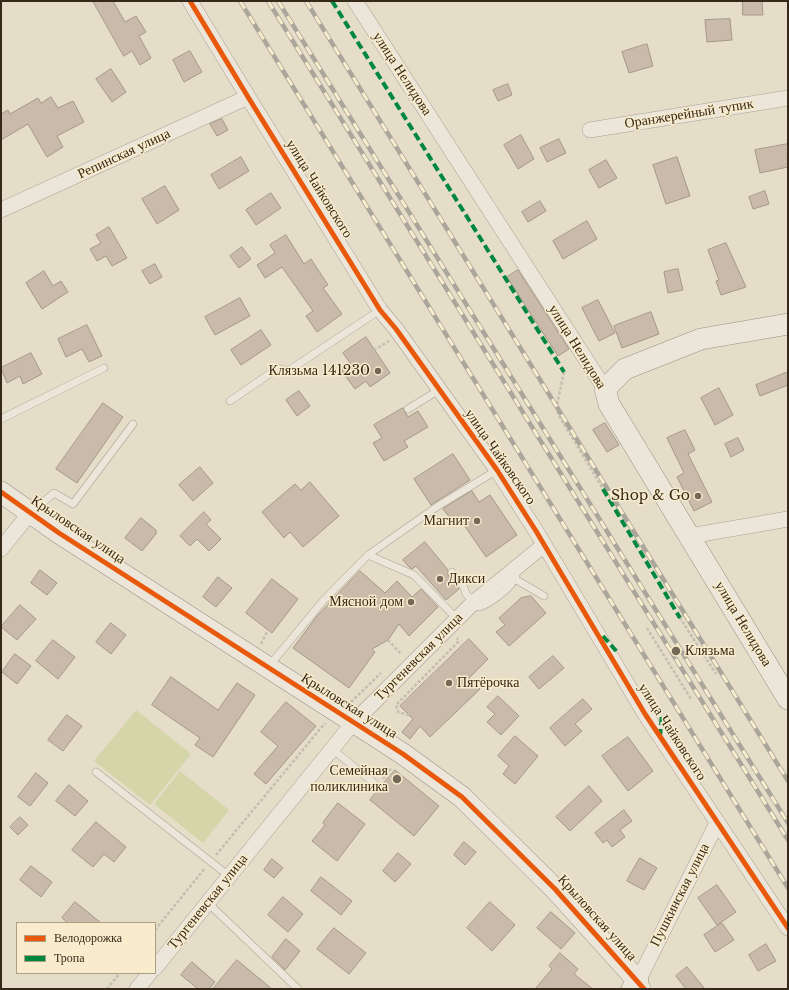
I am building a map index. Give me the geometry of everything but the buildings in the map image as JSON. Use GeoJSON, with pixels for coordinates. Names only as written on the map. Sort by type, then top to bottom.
{"type":"FeatureCollection","features":[{"type":"Feature","properties":{"kind":"street","name":"улица Чайковского"},"geometry":{"type":"LineString","coordinates":[[190,1],[380,310],[396,329],[497,470],[544,545],[645,714],[788,928]]}},
{"type":"Feature","properties":{"kind":"street","name":"улица Нелидова"},"geometry":{"type":"LineString","coordinates":[[355,1],[605,389],[609,404],[788,699]]}},
{"type":"Feature","properties":{"kind":"street","name":"Репинская улица"},"geometry":{"type":"LineString","coordinates":[[1,210],[248,97]]}},
{"type":"Feature","properties":{"kind":"street","name":"Оранжерейный тупик"},"geometry":{"type":"LineString","coordinates":[[590,130],[788,98]]}},
{"type":"Feature","properties":{"kind":"street"},"geometry":{"type":"LineString","coordinates":[[605,389],[625,369],[701,339],[788,324]]}},
{"type":"Feature","properties":{"kind":"street","name":"Крыловская улица"},"geometry":{"type":"LineString","coordinates":[[1,492],[30,513],[272,662],[351,714],[462,798],[555,889],[638,986]]}},
{"type":"Feature","properties":{"kind":"street"},"geometry":{"type":"LineString","coordinates":[[1,549],[30,513]]}},
{"type":"Feature","properties":{"kind":"street"},"geometry":{"type":"LineString","coordinates":[[690,536],[788,519]]}},
{"type":"Feature","properties":{"kind":"street","name":"Тургеневская улица"},"geometry":{"type":"LineString","coordinates":[[156,967],[332,749],[351,714],[473,603],[515,574],[544,545]]}},
{"type":"Feature","properties":{"kind":"street","name":"Пушкинская улица"},"geometry":{"type":"LineString","coordinates":[[638,986],[717,823]]}},
{"type":"Feature","properties":{"kind":"street"},"geometry":{"type":"LineString","coordinates":[[137,989],[149,974]]}},
{"type":"Feature","properties":{"kind":"lane"},"geometry":{"type":"LineString","coordinates":[[230,401],[278,368],[288,371],[380,310]]}},
{"type":"Feature","properties":{"kind":"lane"},"geometry":{"type":"LineString","coordinates":[[1,419],[104,368]]}},
{"type":"Feature","properties":{"kind":"lane"},"geometry":{"type":"LineString","coordinates":[[408,409],[439,390]]}},
{"type":"Feature","properties":{"kind":"lane"},"geometry":{"type":"LineString","coordinates":[[30,513],[54,493],[73,504],[133,424]]}},
{"type":"Feature","properties":{"kind":"lane"},"geometry":{"type":"LineString","coordinates":[[272,662],[323,601],[368,555],[438,506],[497,470]]}},
{"type":"Feature","properties":{"kind":"lane"},"geometry":{"type":"LineString","coordinates":[[368,555],[414,575],[456,619]]}},
{"type":"Feature","properties":{"kind":"lane"},"geometry":{"type":"LineString","coordinates":[[452,572],[464,587],[466,594],[473,603]]}},
{"type":"Feature","properties":{"kind":"lane"},"geometry":{"type":"LineString","coordinates":[[515,574],[544,596]]}},
{"type":"Feature","properties":{"kind":"lane"},"geometry":{"type":"LineString","coordinates":[[332,749],[374,782]]}},
{"type":"Feature","properties":{"kind":"lane"},"geometry":{"type":"LineString","coordinates":[[96,772],[229,876]]}},
{"type":"Feature","properties":{"kind":"lane"},"geometry":{"type":"LineString","coordinates":[[208,903],[298,989]]}},
{"type":"Feature","properties":{"kind":"path"},"geometry":{"type":"LineString","coordinates":[[564,372],[557,405],[558,414],[603,489],[611,496]]}},
{"type":"Feature","properties":{"kind":"path"},"geometry":{"type":"LineString","coordinates":[[684,614],[680,618],[716,674]]}},
{"type":"Feature","properties":{"kind":"path"},"geometry":{"type":"LineString","coordinates":[[647,628],[691,699]]}},
{"type":"Feature","properties":{"kind":"path"},"geometry":{"type":"LineString","coordinates":[[268,630],[260,647],[272,662]]}},
{"type":"Feature","properties":{"kind":"path"},"geometry":{"type":"LineString","coordinates":[[388,640],[401,654]]}},
{"type":"Feature","properties":{"kind":"path"},"geometry":{"type":"LineString","coordinates":[[409,715],[398,712],[396,705],[458,640]]}},
{"type":"Feature","properties":{"kind":"path"},"geometry":{"type":"LineString","coordinates":[[396,659],[407,649]]}},
{"type":"Feature","properties":{"kind":"path"},"geometry":{"type":"LineString","coordinates":[[351,714],[385,669]]}},
{"type":"Feature","properties":{"kind":"path"},"geometry":{"type":"LineString","coordinates":[[156,929],[326,722]]}},
{"type":"Feature","properties":{"kind":"path"},"geometry":{"type":"LineString","coordinates":[[107,989],[119,974]]}},
{"type":"Feature","properties":{"kind":"green space"},"geometry":{"type":"Polygon","coordinates":[[[136,710],[191,754],[150,805],[94,761],[136,710]]]}},
{"type":"Feature","properties":{"kind":"green space"},"geometry":{"type":"Polygon","coordinates":[[[180,771],[229,810],[203,843],[154,804],[180,771]]]}},
{"type":"Feature","properties":{"kind":"railway"},"geometry":{"type":"LineString","coordinates":[[240,1],[788,888]]}},
{"type":"Feature","properties":{"kind":"railway"},"geometry":{"type":"LineString","coordinates":[[268,1],[788,840]]}},
{"type":"Feature","properties":{"kind":"railway"},"geometry":{"type":"LineString","coordinates":[[278,1],[788,823]]}},
{"type":"Feature","properties":{"kind":"railway"},"geometry":{"type":"LineString","coordinates":[[306,1],[788,781]]}},
{"type":"Feature","properties":{"kind":"marked path"},"geometry":{"type":"LineString","coordinates":[[332,1],[564,372]]}},
{"type":"Feature","properties":{"kind":"marked path"},"geometry":{"type":"LineString","coordinates":[[603,489],[680,618]]}},
{"type":"Feature","properties":{"kind":"marked path"},"geometry":{"type":"LineString","coordinates":[[603,636],[618,653]]}},
{"type":"Feature","properties":{"kind":"marked path"},"geometry":{"type":"LineString","coordinates":[[660,737],[662,713]]}},
{"type":"Feature","properties":{"kind":"cycle path"},"geometry":{"type":"LineString","coordinates":[[190,1],[380,310],[396,329],[497,470],[536,531],[645,714],[788,928]]}},
{"type":"Feature","properties":{"kind":"cycle path"},"geometry":{"type":"LineString","coordinates":[[1,492],[59,533],[403,754],[462,797],[555,889],[644,989]]}},
{"type":"Feature","properties":{"kind":"place","name":"Клязьма 141230"},"geometry":{"type":"Point","coordinates":[378,371]}},
{"type":"Feature","properties":{"kind":"place","name":"Shop & Go"},"geometry":{"type":"Point","coordinates":[698,496]}},
{"type":"Feature","properties":{"kind":"place","name":"Магнит"},"geometry":{"type":"Point","coordinates":[477,521]}},
{"type":"Feature","properties":{"kind":"place","name":"Дикси"},"geometry":{"type":"Point","coordinates":[440,579]}},
{"type":"Feature","properties":{"kind":"place","name":"Мясной дом"},"geometry":{"type":"Point","coordinates":[411,602]}},
{"type":"Feature","properties":{"kind":"place","name":"Клязьма"},"geometry":{"type":"Point","coordinates":[676,651]}},
{"type":"Feature","properties":{"kind":"place","name":"Пятёрочка"},"geometry":{"type":"Point","coordinates":[449,683]}},
{"type":"Feature","properties":{"kind":"place","name":"Семейная поликлиника"},"geometry":{"type":"Point","coordinates":[397,779]}}]}
